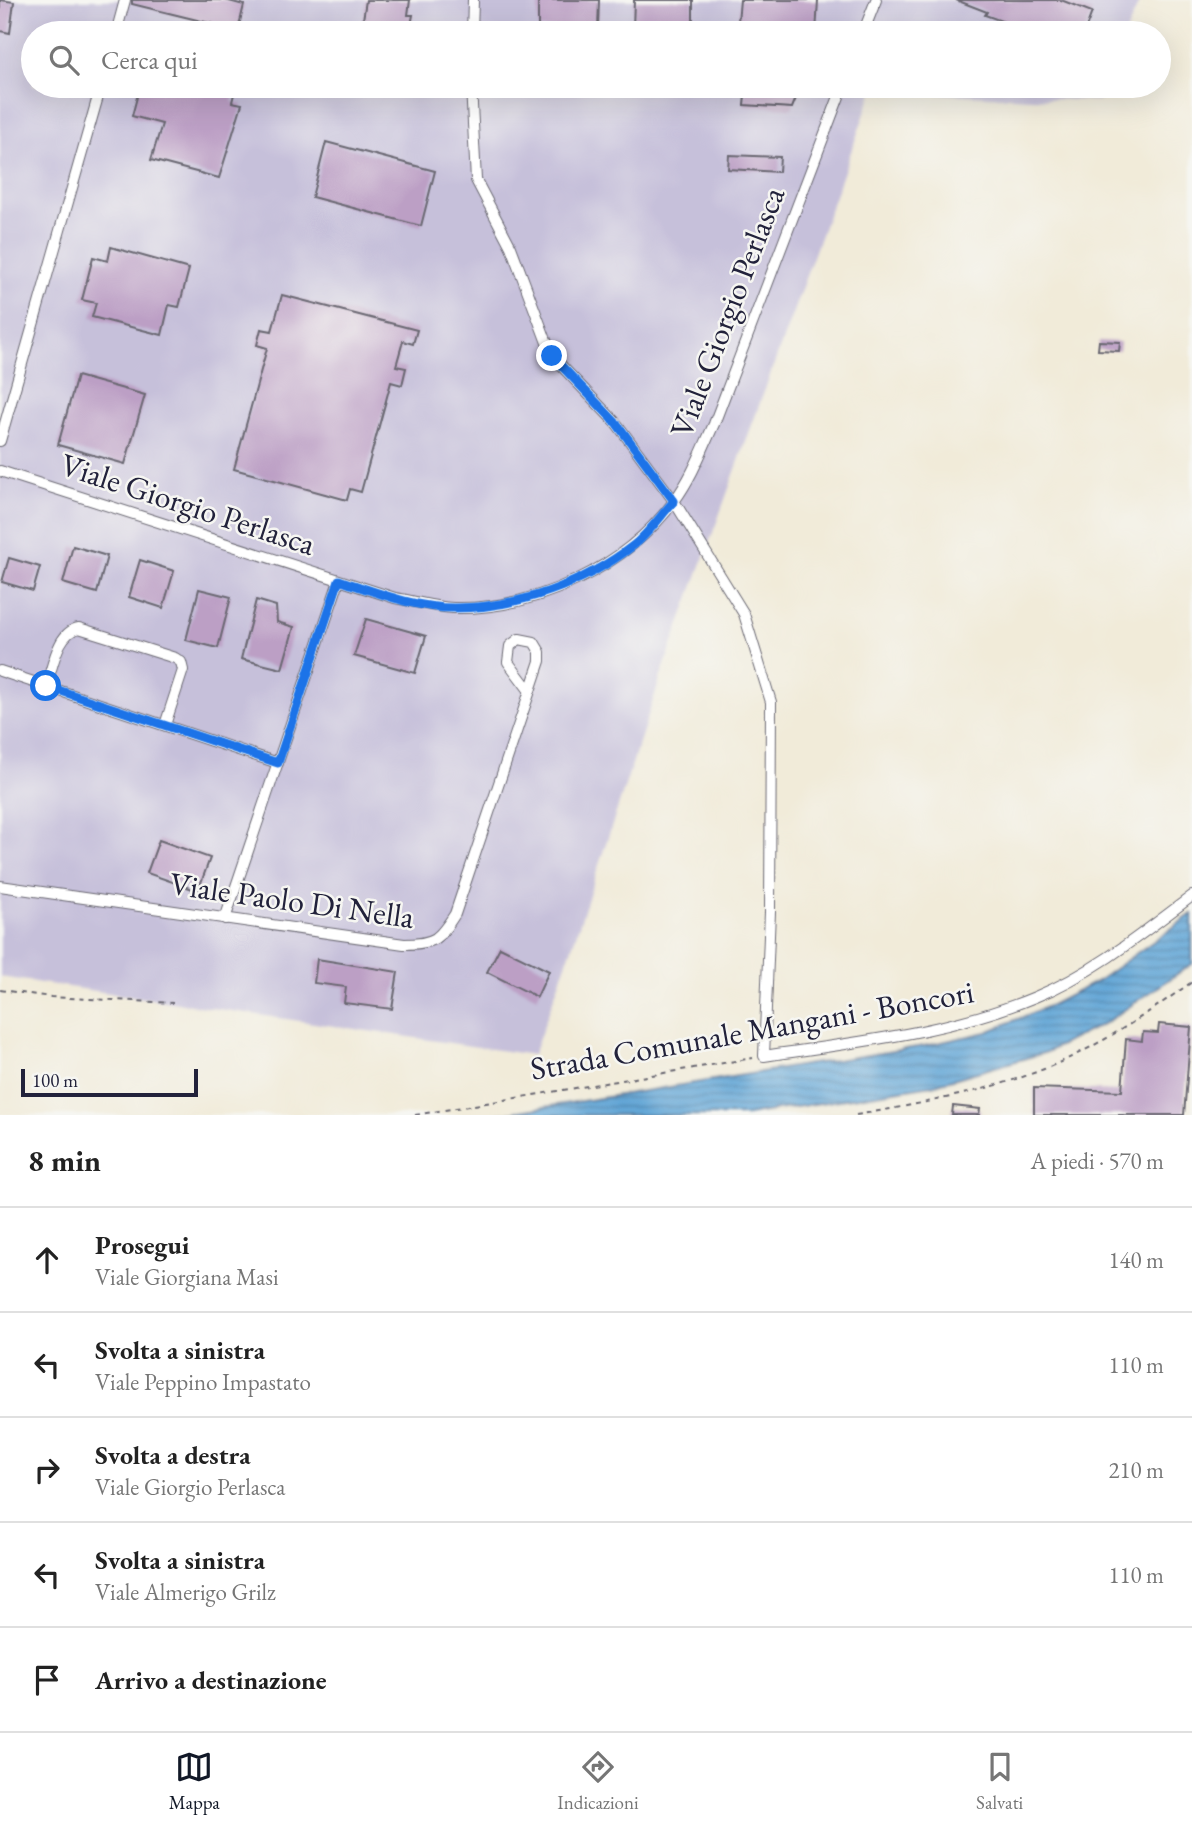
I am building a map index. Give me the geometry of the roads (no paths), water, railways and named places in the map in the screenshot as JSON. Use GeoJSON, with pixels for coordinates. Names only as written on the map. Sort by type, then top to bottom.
{"type":"FeatureCollection","features":[{"type":"Feature","properties":{"kind":"street"},"geometry":{"type":"LineString","coordinates":[[119,21],[125,0]]}},
{"type":"Feature","properties":{"kind":"street"},"geometry":{"type":"LineString","coordinates":[[472,21],[473,0]]}},
{"type":"Feature","properties":{"kind":"street"},"geometry":{"type":"LineString","coordinates":[[868,21],[876,0]]}},
{"type":"Feature","properties":{"kind":"street"},"geometry":{"type":"LineString","coordinates":[[0,441],[98,98]]}},
{"type":"Feature","properties":{"kind":"street"},"geometry":{"type":"LineString","coordinates":[[472,98],[477,180],[511,247],[552,356],[617,424],[674,501]]}},
{"type":"Feature","properties":{"kind":"street","name":"Viale Giorgio Perlasca"},"geometry":{"type":"LineString","coordinates":[[0,471],[395,598],[452,608],[512,603],[578,580],[635,544],[674,501],[691,475],[714,424],[838,98]]}},
{"type":"Feature","properties":{"kind":"street","name":"Strada Comunale Mangani - Boncori"},"geometry":{"type":"LineString","coordinates":[[674,501],[744,614],[771,702],[770,912],[764,1056],[933,1030],[1027,1001],[1093,967],[1192,896]]}},
{"type":"Feature","properties":{"kind":"street"},"geometry":{"type":"LineString","coordinates":[[225,919],[339,580]]}},
{"type":"Feature","properties":{"kind":"street"},"geometry":{"type":"LineString","coordinates":[[46,686],[69,629],[79,628],[175,658],[181,662],[183,670],[165,725]]}},
{"type":"Feature","properties":{"kind":"street","name":"Viale Paolo Di Nella"},"geometry":{"type":"LineString","coordinates":[[0,886],[404,944],[426,944],[442,935],[455,914],[529,690],[540,652],[534,642],[524,638],[510,646],[507,656],[529,690]]}},
{"type":"Feature","properties":{"kind":"street"},"geometry":{"type":"LineString","coordinates":[[0,671],[278,763]]}},
{"type":"Feature","properties":{"kind":"water"},"geometry":{"type":"Polygon","coordinates":[[[1192,914],[1192,964],[1105,1023],[1047,1052],[932,1085],[746,1115],[495,1115],[924,1046],[987,1032],[1051,1005],[1096,982],[1192,914]]]}}]}
